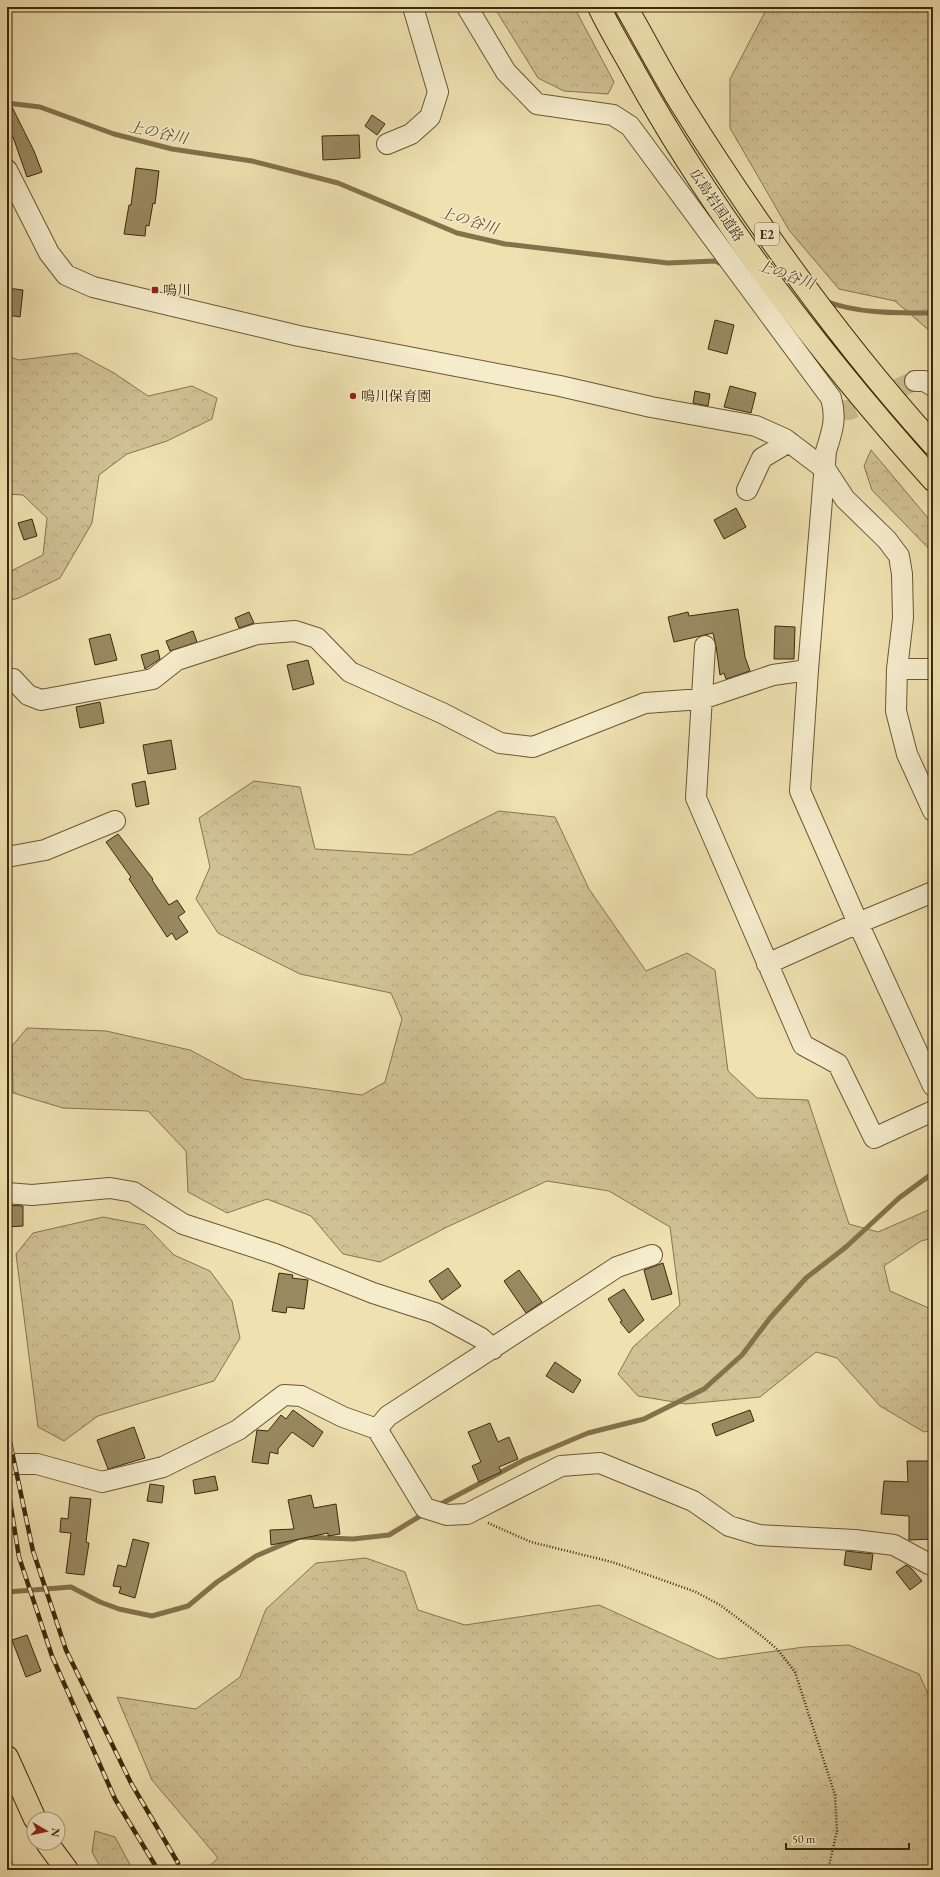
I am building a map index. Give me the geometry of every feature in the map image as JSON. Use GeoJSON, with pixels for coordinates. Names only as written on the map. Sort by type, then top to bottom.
{"type":"FeatureCollection","features":[{"type":"Feature","properties":{"kind":"highway","name":"広島岩国道路"},"geometry":{"type":"LineString","coordinates":[[599,7],[660,119],[718,208],[769,282],[861,398],[933,480]]}},
{"type":"Feature","properties":{"kind":"highway","name":"広島岩国道路"},"geometry":{"type":"LineString","coordinates":[[626,7],[682,106],[757,219],[836,328],[933,444]]}},
{"type":"Feature","properties":{"kind":"highway"},"geometry":{"type":"LineString","coordinates":[[7,1757],[31,1811]]}},
{"type":"Feature","properties":{"kind":"highway"},"geometry":{"type":"LineString","coordinates":[[53,1851],[67,1870]]}},
{"type":"Feature","properties":{"kind":"street"},"geometry":{"type":"LineString","coordinates":[[387,144],[411,134],[430,117],[438,92],[413,7]]}},
{"type":"Feature","properties":{"kind":"street"},"geometry":{"type":"LineString","coordinates":[[467,7],[506,72],[536,104],[613,115],[630,126],[800,359],[831,398],[835,411],[833,427],[826,451],[826,470],[808,670],[800,791],[858,923],[933,1086]]}},
{"type":"Feature","properties":{"kind":"street"},"geometry":{"type":"LineString","coordinates":[[7,170],[49,253],[66,275],[93,287],[299,336],[560,386],[651,407],[756,426],[789,442],[826,470],[845,499],[887,540],[899,556],[902,574],[903,618],[897,669],[896,711],[907,754],[933,811]]}},
{"type":"Feature","properties":{"kind":"street"},"geometry":{"type":"LineString","coordinates":[[747,490],[762,458],[789,442]]}},
{"type":"Feature","properties":{"kind":"street"},"geometry":{"type":"LineString","coordinates":[[7,678],[13,679],[28,696],[41,700],[152,679],[177,660],[257,634],[296,631],[317,638],[350,672],[442,713],[500,743],[533,747],[645,703],[702,699],[772,675],[808,670]]}},
{"type":"Feature","properties":{"kind":"street"},"geometry":{"type":"LineString","coordinates":[[706,646],[696,798],[803,1045],[838,1064],[874,1138],[933,1111]]}},
{"type":"Feature","properties":{"kind":"street"},"geometry":{"type":"LineString","coordinates":[[897,669],[933,669]]}},
{"type":"Feature","properties":{"kind":"street"},"geometry":{"type":"LineString","coordinates":[[7,857],[45,850],[115,821]]}},
{"type":"Feature","properties":{"kind":"street"},"geometry":{"type":"LineString","coordinates":[[768,964],[858,923],[933,892]]}},
{"type":"Feature","properties":{"kind":"street"},"geometry":{"type":"LineString","coordinates":[[7,1193],[32,1195],[110,1188],[133,1192],[183,1224],[275,1254],[373,1293],[435,1313],[481,1338],[493,1349]]}},
{"type":"Feature","properties":{"kind":"street"},"geometry":{"type":"LineString","coordinates":[[377,1429],[388,1416],[617,1267],[652,1255]]}},
{"type":"Feature","properties":{"kind":"street"},"geometry":{"type":"LineString","coordinates":[[7,1464],[37,1464],[102,1482],[163,1467],[238,1430],[284,1395],[301,1396],[343,1417],[377,1429],[425,1508],[447,1515],[467,1514],[561,1466],[600,1463],[693,1500],[729,1526],[759,1535],[855,1540],[894,1545],[929,1564]]}},
{"type":"Feature","properties":{"kind":"path"},"geometry":{"type":"LineString","coordinates":[[467,1514],[531,1542],[612,1562],[696,1592],[720,1605],[778,1650],[795,1672],[835,1795],[837,1831],[828,1870]]}},
{"type":"Feature","properties":{"kind":"green space"},"geometry":{"type":"Polygon","coordinates":[[[494,7],[574,7],[614,82],[608,94],[564,91],[538,78],[494,7]]]}},
{"type":"Feature","properties":{"kind":"green space"},"geometry":{"type":"Polygon","coordinates":[[[765,7],[933,7],[933,336],[931,332],[895,301],[839,289],[789,230],[730,128],[730,79],[764,14],[765,7]]]}},
{"type":"Feature","properties":{"kind":"green space"},"geometry":{"type":"Polygon","coordinates":[[[77,353],[114,373],[148,396],[192,386],[217,398],[212,419],[167,441],[127,454],[99,475],[92,523],[60,578],[19,598],[7,601],[7,573],[43,555],[47,518],[23,495],[7,494],[7,356],[19,360],[77,353]]]}},
{"type":"Feature","properties":{"kind":"green space"},"geometry":{"type":"Polygon","coordinates":[[[871,450],[933,524],[933,553],[872,490],[864,466],[871,450]]]}},
{"type":"Feature","properties":{"kind":"green space"},"geometry":{"type":"Polygon","coordinates":[[[254,781],[300,787],[315,849],[411,855],[499,811],[555,817],[589,889],[646,971],[687,953],[715,970],[728,1071],[757,1098],[808,1100],[849,1224],[878,1232],[933,1208],[933,1238],[921,1241],[884,1266],[890,1291],[933,1310],[933,1430],[924,1432],[880,1406],[837,1358],[816,1352],[760,1397],[686,1404],[638,1396],[618,1374],[633,1347],[680,1305],[670,1227],[609,1191],[547,1181],[447,1227],[380,1262],[343,1254],[311,1216],[267,1199],[227,1213],[188,1192],[186,1151],[148,1111],[63,1108],[13,1093],[12,1046],[27,1028],[106,1031],[190,1050],[244,1079],[362,1095],[385,1082],[402,1019],[391,993],[300,974],[218,933],[196,899],[210,867],[199,818],[254,781]]]}},
{"type":"Feature","properties":{"kind":"green space"},"geometry":{"type":"Polygon","coordinates":[[[103,1217],[145,1225],[174,1255],[210,1271],[232,1301],[240,1338],[214,1381],[98,1416],[64,1441],[38,1427],[16,1254],[33,1233],[103,1217]]]}},
{"type":"Feature","properties":{"kind":"green space"},"geometry":{"type":"Polygon","coordinates":[[[366,1558],[405,1572],[418,1610],[465,1625],[599,1605],[718,1659],[804,1647],[849,1645],[919,1674],[933,1705],[933,1870],[205,1870],[218,1858],[152,1780],[117,1697],[196,1709],[240,1677],[266,1609],[316,1563],[366,1558]]]}},
{"type":"Feature","properties":{"kind":"green space"},"geometry":{"type":"Polygon","coordinates":[[[95,1831],[115,1837],[133,1870],[102,1870],[92,1852],[95,1831]]]}},
{"type":"Feature","properties":{"kind":"shaded area"},"geometry":{"type":"Polygon","coordinates":[[[7,1841],[13,1867],[11,1870],[7,1870],[7,1841]]]}},
{"type":"Feature","properties":{"kind":"building"},"geometry":{"type":"Polygon","coordinates":[[[7,97],[34,151],[42,172],[27,177],[13,137],[7,140],[7,97]]]}},
{"type":"Feature","properties":{"kind":"building"},"geometry":{"type":"Polygon","coordinates":[[[372,115],[385,124],[377,135],[365,126],[372,115]]]}},
{"type":"Feature","properties":{"kind":"building"},"geometry":{"type":"Polygon","coordinates":[[[359,135],[360,158],[323,160],[322,136],[359,135]]]}},
{"type":"Feature","properties":{"kind":"building"},"geometry":{"type":"Polygon","coordinates":[[[136,168],[159,171],[155,204],[153,203],[149,226],[146,225],[145,236],[124,234],[129,205],[131,205],[136,168]]]}},
{"type":"Feature","properties":{"kind":"building"},"geometry":{"type":"Polygon","coordinates":[[[7,288],[23,290],[20,317],[7,315],[7,288]]]}},
{"type":"Feature","properties":{"kind":"building"},"geometry":{"type":"Polygon","coordinates":[[[715,320],[734,325],[727,354],[708,349],[715,320]]]}},
{"type":"Feature","properties":{"kind":"building"},"geometry":{"type":"Polygon","coordinates":[[[730,386],[756,393],[751,413],[724,407],[730,386]]]}},
{"type":"Feature","properties":{"kind":"building"},"geometry":{"type":"Polygon","coordinates":[[[695,391],[710,394],[708,406],[693,403],[695,391]]]}},
{"type":"Feature","properties":{"kind":"building"},"geometry":{"type":"Polygon","coordinates":[[[736,508],[746,527],[724,539],[714,520],[736,508]]]}},
{"type":"Feature","properties":{"kind":"building"},"geometry":{"type":"Polygon","coordinates":[[[32,519],[37,536],[24,540],[18,523],[32,519]]]}},
{"type":"Feature","properties":{"kind":"building"},"geometry":{"type":"Polygon","coordinates":[[[738,609],[745,657],[750,671],[726,679],[724,673],[720,675],[713,633],[674,642],[668,617],[688,612],[689,616],[738,609]]]}},
{"type":"Feature","properties":{"kind":"building"},"geometry":{"type":"Polygon","coordinates":[[[249,612],[254,623],[239,628],[235,618],[249,612]]]}},
{"type":"Feature","properties":{"kind":"building"},"geometry":{"type":"Polygon","coordinates":[[[775,626],[795,627],[794,659],[774,659],[775,626]]]}},
{"type":"Feature","properties":{"kind":"building"},"geometry":{"type":"Polygon","coordinates":[[[193,631],[197,642],[170,651],[166,641],[193,631]]]}},
{"type":"Feature","properties":{"kind":"building"},"geometry":{"type":"Polygon","coordinates":[[[110,634],[117,660],[95,665],[89,639],[110,634]]]}},
{"type":"Feature","properties":{"kind":"building"},"geometry":{"type":"Polygon","coordinates":[[[158,650],[160,659],[145,669],[141,655],[158,650]]]}},
{"type":"Feature","properties":{"kind":"building"},"geometry":{"type":"Polygon","coordinates":[[[308,660],[314,684],[293,690],[287,665],[308,660]]]}},
{"type":"Feature","properties":{"kind":"building"},"geometry":{"type":"Polygon","coordinates":[[[100,702],[104,723],[80,728],[76,707],[100,702]]]}},
{"type":"Feature","properties":{"kind":"building"},"geometry":{"type":"Polygon","coordinates":[[[171,740],[176,769],[148,774],[143,745],[171,740]]]}},
{"type":"Feature","properties":{"kind":"building"},"geometry":{"type":"Polygon","coordinates":[[[145,781],[149,804],[136,807],[132,784],[145,781]]]}},
{"type":"Feature","properties":{"kind":"building"},"geometry":{"type":"Polygon","coordinates":[[[118,834],[153,879],[152,880],[169,905],[177,900],[185,912],[178,917],[188,932],[176,940],[172,933],[167,937],[129,879],[131,877],[106,842],[118,834]]]}},
{"type":"Feature","properties":{"kind":"building"},"geometry":{"type":"Polygon","coordinates":[[[7,1205],[23,1206],[23,1226],[7,1227],[7,1205]]]}},
{"type":"Feature","properties":{"kind":"building"},"geometry":{"type":"Polygon","coordinates":[[[663,1263],[672,1294],[652,1300],[644,1270],[663,1263]]]}},
{"type":"Feature","properties":{"kind":"building"},"geometry":{"type":"Polygon","coordinates":[[[448,1268],[461,1286],[442,1300],[429,1281],[448,1268]]]}},
{"type":"Feature","properties":{"kind":"building"},"geometry":{"type":"Polygon","coordinates":[[[519,1270],[542,1302],[526,1313],[504,1281],[519,1270]]]}},
{"type":"Feature","properties":{"kind":"building"},"geometry":{"type":"Polygon","coordinates":[[[279,1273],[293,1275],[292,1278],[308,1280],[304,1309],[287,1307],[286,1313],[272,1311],[279,1273]]]}},
{"type":"Feature","properties":{"kind":"building"},"geometry":{"type":"Polygon","coordinates":[[[624,1289],[644,1320],[629,1333],[620,1322],[622,1321],[608,1299],[624,1289]]]}},
{"type":"Feature","properties":{"kind":"building"},"geometry":{"type":"Polygon","coordinates":[[[555,1362],[581,1380],[573,1393],[546,1376],[555,1362]]]}},
{"type":"Feature","properties":{"kind":"building"},"geometry":{"type":"Polygon","coordinates":[[[293,1410],[323,1432],[313,1447],[292,1432],[278,1449],[278,1454],[270,1452],[268,1464],[252,1462],[257,1430],[268,1431],[281,1415],[286,1419],[293,1410]]]}},
{"type":"Feature","properties":{"kind":"building"},"geometry":{"type":"Polygon","coordinates":[[[750,1410],[754,1421],[716,1436],[712,1424],[750,1410]]]}},
{"type":"Feature","properties":{"kind":"building"},"geometry":{"type":"Polygon","coordinates":[[[490,1423],[498,1442],[509,1437],[518,1459],[499,1467],[501,1472],[479,1482],[472,1466],[481,1462],[468,1432],[490,1423]]]}},
{"type":"Feature","properties":{"kind":"building"},"geometry":{"type":"Polygon","coordinates":[[[134,1427],[145,1458],[108,1469],[97,1440],[134,1427]]]}},
{"type":"Feature","properties":{"kind":"building"},"geometry":{"type":"Polygon","coordinates":[[[907,1461],[933,1461],[933,1539],[909,1540],[909,1516],[881,1514],[884,1481],[908,1482],[907,1461]]]}},
{"type":"Feature","properties":{"kind":"building"},"geometry":{"type":"Polygon","coordinates":[[[215,1476],[218,1490],[195,1494],[193,1480],[215,1476]]]}},
{"type":"Feature","properties":{"kind":"building"},"geometry":{"type":"Polygon","coordinates":[[[150,1484],[164,1486],[162,1503],[147,1501],[150,1484]]]}},
{"type":"Feature","properties":{"kind":"building"},"geometry":{"type":"Polygon","coordinates":[[[311,1495],[314,1508],[336,1504],[340,1534],[328,1536],[328,1533],[271,1545],[270,1530],[294,1529],[288,1500],[311,1495]]]}},
{"type":"Feature","properties":{"kind":"building"},"geometry":{"type":"Polygon","coordinates":[[[70,1497],[91,1499],[86,1542],[89,1543],[84,1575],[66,1573],[71,1533],[60,1532],[61,1518],[68,1519],[70,1497]]]}},
{"type":"Feature","properties":{"kind":"building"},"geometry":{"type":"Polygon","coordinates":[[[133,1539],[149,1543],[135,1598],[119,1593],[121,1587],[113,1586],[118,1565],[126,1567],[133,1539]]]}},
{"type":"Feature","properties":{"kind":"building"},"geometry":{"type":"Polygon","coordinates":[[[846,1551],[873,1554],[871,1570],[844,1565],[846,1551]]]}},
{"type":"Feature","properties":{"kind":"building"},"geometry":{"type":"Polygon","coordinates":[[[906,1565],[911,1568],[922,1581],[910,1590],[896,1572],[906,1565]]]}},
{"type":"Feature","properties":{"kind":"building"},"geometry":{"type":"Polygon","coordinates":[[[27,1635],[41,1671],[26,1677],[12,1640],[27,1635]]]}},
{"type":"Feature","properties":{"kind":"waterway","name":"上の谷川"},"geometry":{"type":"LineString","coordinates":[[7,103],[40,107],[114,134],[172,149],[252,161],[338,183],[457,233],[505,244],[668,263],[715,261],[724,265]]}},
{"type":"Feature","properties":{"kind":"waterway","name":"上の谷川"},"geometry":{"type":"LineString","coordinates":[[825,301],[865,311],[892,313],[933,313]]}},
{"type":"Feature","properties":{"kind":"waterway"},"geometry":{"type":"LineString","coordinates":[[437,1506],[524,1460],[588,1433],[644,1419],[704,1389],[742,1355],[770,1318],[806,1278],[846,1247],[899,1198],[933,1173]]}},
{"type":"Feature","properties":{"kind":"waterway"},"geometry":{"type":"LineString","coordinates":[[7,1592],[71,1587],[100,1602],[119,1609],[152,1616],[188,1606],[217,1582],[256,1556],[300,1537],[353,1539],[389,1535],[425,1513]]}},
{"type":"Feature","properties":{"kind":"tunnel"},"geometry":{"type":"LineString","coordinates":[[835,411],[849,410],[915,381]]}},
{"type":"Feature","properties":{"kind":"railway"},"geometry":{"type":"LineString","coordinates":[[7,1428],[33,1551],[66,1650],[131,1783],[178,1863]]}},
{"type":"Feature","properties":{"kind":"railway"},"geometry":{"type":"LineString","coordinates":[[7,1482],[19,1557],[52,1656],[115,1799],[158,1870]]}},
{"type":"Feature","properties":{"kind":"place","name":"鳴川"},"geometry":{"type":"Point","coordinates":[155,290]}},
{"type":"Feature","properties":{"kind":"place","name":"鳴川保育園"},"geometry":{"type":"Point","coordinates":[353,396]}}]}
